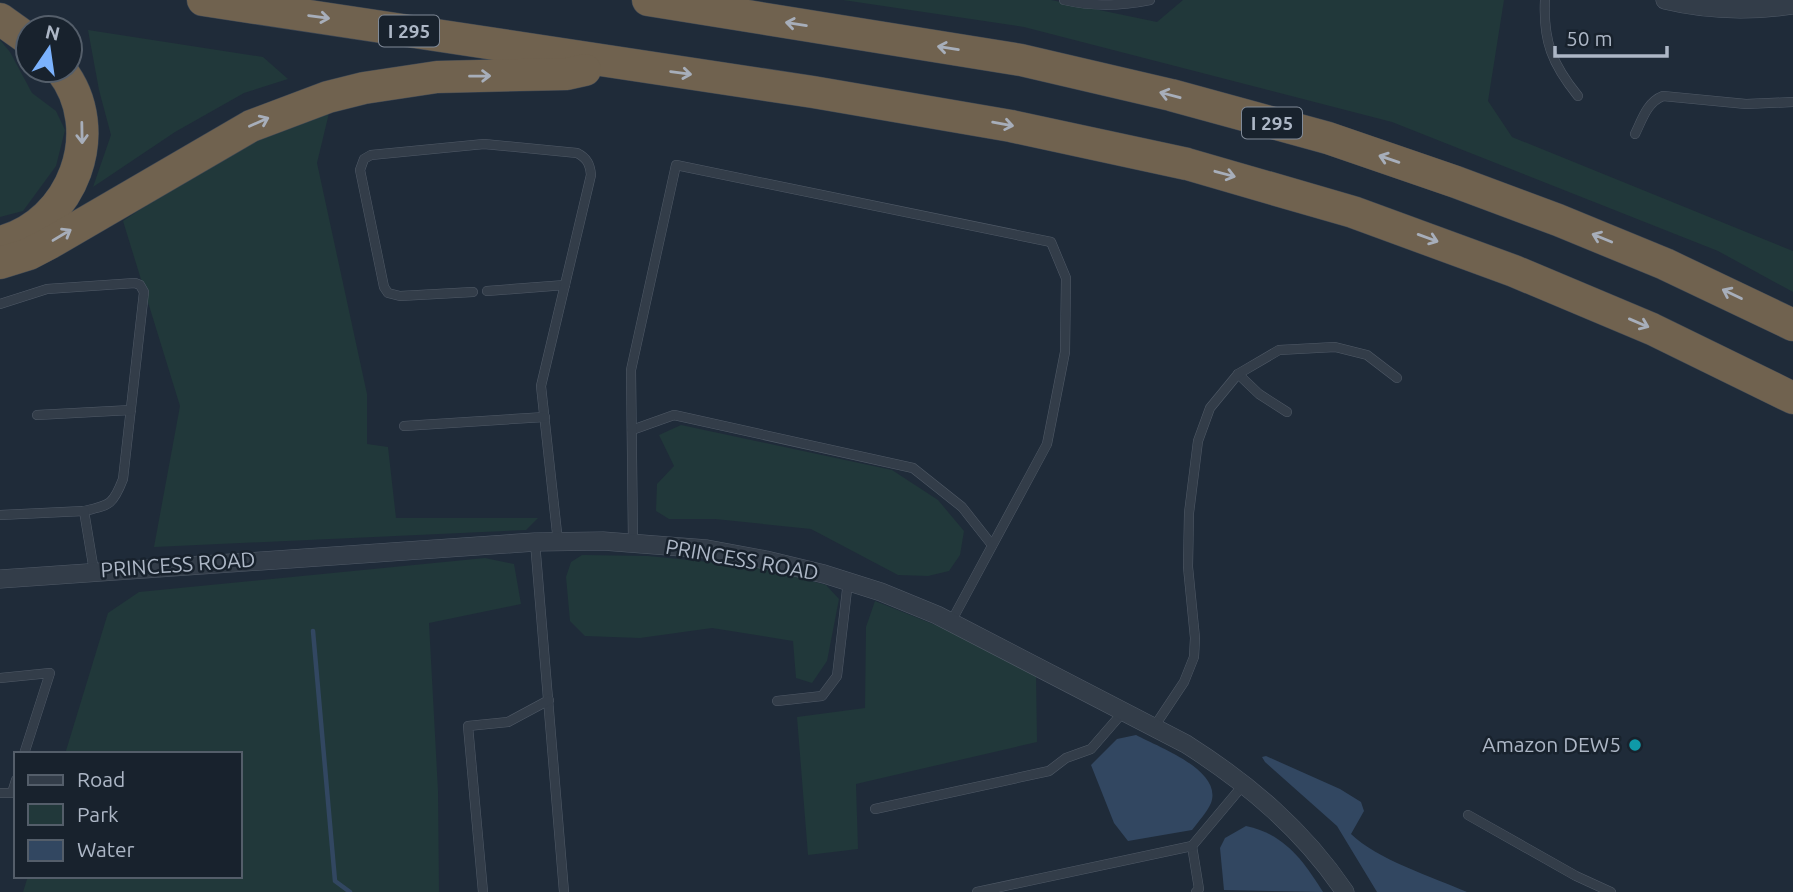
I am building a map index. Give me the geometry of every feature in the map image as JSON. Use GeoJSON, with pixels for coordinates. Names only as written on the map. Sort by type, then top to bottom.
{"type":"FeatureCollection","features":[{"type":"Feature","properties":{"kind":"highway","name":"I 295"},"geometry":{"type":"LineString","coordinates":[[203,0],[813,92],[1011,126],[1163,158],[1270,186],[1365,216],[1514,271],[1652,329],[1793,398]]}},
{"type":"Feature","properties":{"kind":"highway","name":"I 295"},"geometry":{"type":"LineString","coordinates":[[648,0],[1021,60],[1171,95],[1328,138],[1558,220],[1665,264],[1793,324]]}},
{"type":"Feature","properties":{"kind":"highway"},"geometry":{"type":"LineString","coordinates":[[0,263],[29,254],[50,243],[251,126],[328,97],[400,81],[437,77],[567,74],[614,63]]}},
{"type":"Feature","properties":{"kind":"highway"},"geometry":{"type":"LineString","coordinates":[[0,243],[29,231],[44,220],[59,204],[77,170],[83,132],[80,111],[69,84]]}},
{"type":"Feature","properties":{"kind":"street"},"geometry":{"type":"LineString","coordinates":[[1665,0],[1713,8],[1793,5]]}},
{"type":"Feature","properties":{"kind":"street","name":"PRINCESS ROAD"},"geometry":{"type":"LineString","coordinates":[[0,579],[535,542],[634,542],[707,549],[766,559],[881,592],[951,622],[1186,744],[1244,784],[1285,818],[1313,848],[1345,892]]}},
{"type":"Feature","properties":{"kind":"lane"},"geometry":{"type":"LineString","coordinates":[[1064,0],[1079,4],[1119,6],[1150,0]]}},
{"type":"Feature","properties":{"kind":"lane"},"geometry":{"type":"LineString","coordinates":[[1545,0],[1544,22],[1552,58],[1577,96]]}},
{"type":"Feature","properties":{"kind":"lane"},"geometry":{"type":"LineString","coordinates":[[1635,134],[1650,104],[1663,96],[1736,103],[1793,102]]}},
{"type":"Feature","properties":{"kind":"lane"},"geometry":{"type":"LineString","coordinates":[[473,292],[400,296],[388,292],[384,287],[360,170],[364,159],[371,155],[484,144],[577,153],[583,156],[591,167],[591,175],[541,386],[558,542]]}},
{"type":"Feature","properties":{"kind":"lane"},"geometry":{"type":"LineString","coordinates":[[634,542],[631,370],[676,165],[1051,242],[1066,278],[1065,352],[1047,444],[951,622]]}},
{"type":"Feature","properties":{"kind":"lane"},"geometry":{"type":"LineString","coordinates":[[0,304],[47,289],[135,283],[140,285],[144,292],[123,479],[115,499],[107,506],[84,511],[0,515]]}},
{"type":"Feature","properties":{"kind":"lane"},"geometry":{"type":"LineString","coordinates":[[487,291],[565,285]]}},
{"type":"Feature","properties":{"kind":"lane"},"geometry":{"type":"LineString","coordinates":[[1154,727],[1184,682],[1194,657],[1188,553],[1189,513],[1198,441],[1210,408],[1238,374],[1279,350],[1335,346],[1367,355],[1397,378]]}},
{"type":"Feature","properties":{"kind":"lane"},"geometry":{"type":"LineString","coordinates":[[1238,374],[1259,394],[1287,412]]}},
{"type":"Feature","properties":{"kind":"lane"},"geometry":{"type":"LineString","coordinates":[[37,415],[131,410]]}},
{"type":"Feature","properties":{"kind":"lane"},"geometry":{"type":"LineString","coordinates":[[632,430],[674,415],[913,468],[962,507],[992,545]]}},
{"type":"Feature","properties":{"kind":"lane"},"geometry":{"type":"LineString","coordinates":[[404,426],[545,417]]}},
{"type":"Feature","properties":{"kind":"lane"},"geometry":{"type":"LineString","coordinates":[[84,511],[94,571]]}},
{"type":"Feature","properties":{"kind":"lane"},"geometry":{"type":"LineString","coordinates":[[535,542],[564,892]]}},
{"type":"Feature","properties":{"kind":"lane"},"geometry":{"type":"LineString","coordinates":[[777,702],[822,696],[836,676],[848,582]]}},
{"type":"Feature","properties":{"kind":"lane"},"geometry":{"type":"LineString","coordinates":[[0,678],[50,674],[25,752]]}},
{"type":"Feature","properties":{"kind":"lane"},"geometry":{"type":"LineString","coordinates":[[483,892],[468,726],[508,722],[549,700]]}},
{"type":"Feature","properties":{"kind":"lane"},"geometry":{"type":"LineString","coordinates":[[875,809],[1049,771],[1066,758],[1091,749],[1124,711]]}},
{"type":"Feature","properties":{"kind":"lane"},"geometry":{"type":"LineString","coordinates":[[977,892],[1192,846],[1244,784]]}},
{"type":"Feature","properties":{"kind":"lane"},"geometry":{"type":"LineString","coordinates":[[0,793],[12,793],[14,786]]}},
{"type":"Feature","properties":{"kind":"lane"},"geometry":{"type":"LineString","coordinates":[[1468,815],[1576,876],[1611,892]]}},
{"type":"Feature","properties":{"kind":"lane"},"geometry":{"type":"LineString","coordinates":[[1192,846],[1198,871],[1199,889],[1196,892]]}},
{"type":"Feature","properties":{"kind":"green space"},"geometry":{"type":"Polygon","coordinates":[[[843,0],[1051,0],[1157,22],[1183,0],[1504,0],[1488,101],[1512,137],[1793,251],[1793,292],[1718,251],[1392,122],[1024,27],[843,0]]]}},
{"type":"Feature","properties":{"kind":"green space"},"geometry":{"type":"Polygon","coordinates":[[[88,30],[263,57],[288,79],[244,93],[175,132],[93,187],[111,135],[88,30]]]}},
{"type":"Feature","properties":{"kind":"green space"},"geometry":{"type":"Polygon","coordinates":[[[0,40],[14,59],[14,84],[27,84],[32,93],[56,111],[65,130],[56,166],[23,211],[0,217],[0,40]]]}},
{"type":"Feature","properties":{"kind":"green space"},"geometry":{"type":"Polygon","coordinates":[[[329,113],[317,163],[367,394],[367,444],[388,447],[396,518],[538,518],[526,530],[154,547],[180,406],[123,221],[190,176],[261,137],[329,113]]]}},
{"type":"Feature","properties":{"kind":"green space"},"geometry":{"type":"Polygon","coordinates":[[[681,425],[892,470],[938,500],[964,531],[960,555],[949,571],[928,576],[898,575],[811,529],[715,519],[669,519],[656,511],[657,484],[674,466],[659,435],[681,425]]]}},
{"type":"Feature","properties":{"kind":"green space"},"geometry":{"type":"Polygon","coordinates":[[[582,555],[648,556],[761,567],[826,585],[839,599],[827,661],[812,683],[796,678],[793,641],[712,628],[640,638],[585,636],[570,621],[566,577],[571,562],[582,555]]]}},
{"type":"Feature","properties":{"kind":"green space"},"geometry":{"type":"Polygon","coordinates":[[[485,558],[514,564],[521,604],[429,623],[438,791],[439,892],[23,892],[27,878],[242,878],[242,752],[66,752],[108,613],[139,592],[485,558]]]}},
{"type":"Feature","properties":{"kind":"green space"},"geometry":{"type":"Polygon","coordinates":[[[875,601],[948,630],[1036,674],[1037,742],[856,784],[858,849],[808,855],[797,717],[865,708],[866,627],[875,601]]]}},
{"type":"Feature","properties":{"kind":"water"},"geometry":{"type":"Polygon","coordinates":[[[1136,735],[1186,761],[1207,780],[1212,791],[1211,803],[1192,830],[1128,841],[1114,823],[1091,765],[1117,739],[1136,735]]]}},
{"type":"Feature","properties":{"kind":"water"},"geometry":{"type":"Polygon","coordinates":[[[1266,756],[1340,789],[1361,802],[1364,811],[1351,834],[1375,852],[1467,892],[1377,892],[1337,826],[1265,762],[1262,757],[1266,756]]]}},
{"type":"Feature","properties":{"kind":"water"},"geometry":{"type":"Polygon","coordinates":[[[1246,826],[1282,842],[1300,859],[1323,892],[1224,890],[1220,848],[1225,838],[1246,826]]]}},
{"type":"Feature","properties":{"kind":"waterway"},"geometry":{"type":"LineString","coordinates":[[313,631],[335,881],[350,892]]}},
{"type":"Feature","properties":{"kind":"place","name":"Amazon DEW5"},"geometry":{"type":"Point","coordinates":[1635,745]}}]}
